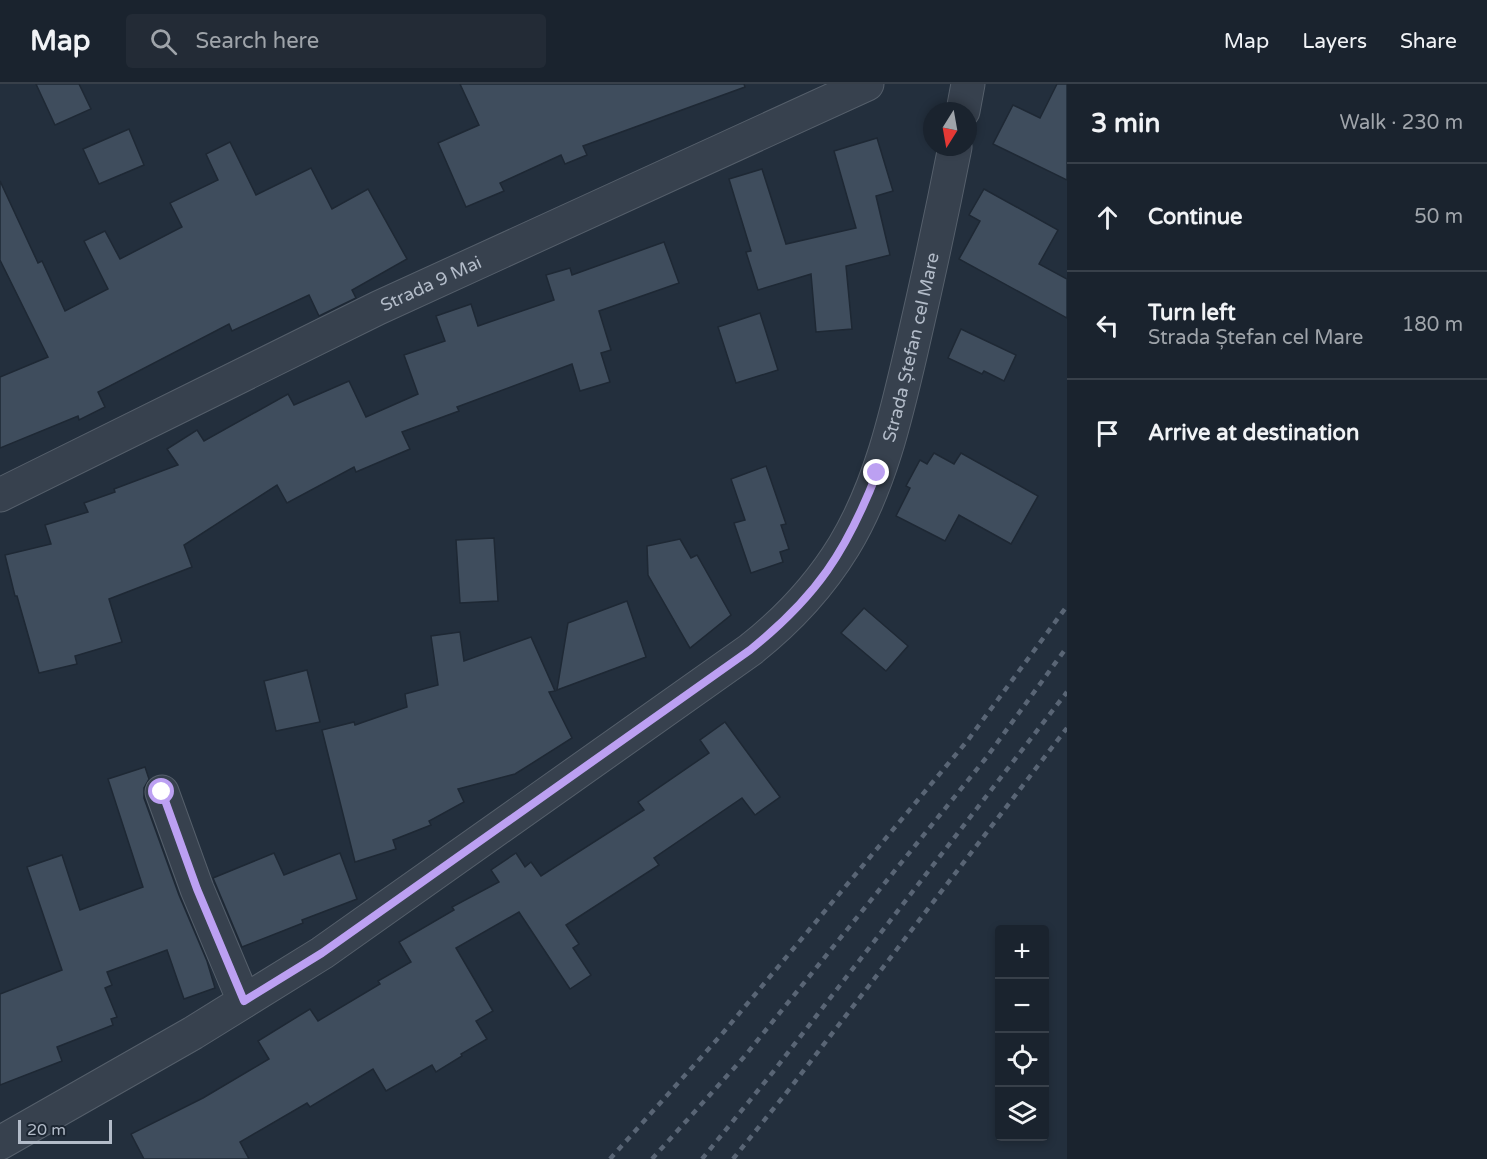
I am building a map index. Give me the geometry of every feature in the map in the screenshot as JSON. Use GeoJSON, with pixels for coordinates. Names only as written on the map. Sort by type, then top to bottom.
{"type":"FeatureCollection","features":[{"type":"Feature","properties":{"kind":"street","name":"Strada 9 Mai"},"geometry":{"type":"LineString","coordinates":[[0,495],[378,308],[867,84]]}},
{"type":"Feature","properties":{"kind":"street"},"geometry":{"type":"LineString","coordinates":[[965,102],[968,84]]}},
{"type":"Feature","properties":{"kind":"street","name":"Strada Ștefan cel Mare"},"geometry":{"type":"LineString","coordinates":[[0,1143],[322,953],[750,650],[807,599],[845,544],[861,514],[877,473],[900,397],[953,156]]}},
{"type":"Feature","properties":{"kind":"street"},"geometry":{"type":"LineString","coordinates":[[162,792],[197,889],[244,1001]]}},
{"type":"Feature","properties":{"kind":"building"},"geometry":{"type":"Polygon","coordinates":[[[36,84],[79,84],[91,109],[55,125],[36,84]]]}},
{"type":"Feature","properties":{"kind":"building"},"geometry":{"type":"Polygon","coordinates":[[[460,84],[744,84],[745,87],[583,146],[587,155],[565,164],[561,155],[500,183],[504,191],[466,207],[438,143],[479,125],[460,84]]]}},
{"type":"Feature","properties":{"kind":"building"},"geometry":{"type":"Polygon","coordinates":[[[1057,84],[1067,84],[1067,180],[993,144],[1013,105],[1040,118],[1057,84]]]}},
{"type":"Feature","properties":{"kind":"building"},"geometry":{"type":"Polygon","coordinates":[[[129,129],[144,165],[99,184],[83,149],[129,129]]]}},
{"type":"Feature","properties":{"kind":"building"},"geometry":{"type":"Polygon","coordinates":[[[877,138],[893,191],[876,196],[890,255],[846,266],[852,329],[816,332],[811,274],[758,290],[746,252],[751,251],[729,179],[762,169],[786,244],[856,228],[834,151],[877,138]]]}},
{"type":"Feature","properties":{"kind":"building"},"geometry":{"type":"Polygon","coordinates":[[[230,142],[256,195],[311,168],[332,209],[368,189],[407,259],[352,290],[356,298],[319,316],[309,295],[232,331],[229,324],[98,392],[105,407],[79,420],[78,416],[0,448],[0,377],[48,357],[0,260],[0,181],[38,263],[42,261],[65,311],[108,289],[84,241],[105,231],[120,259],[182,227],[170,203],[218,180],[206,154],[230,142]]]}},
{"type":"Feature","properties":{"kind":"building"},"geometry":{"type":"Polygon","coordinates":[[[984,189],[1058,230],[1039,264],[1067,279],[1067,318],[959,259],[980,221],[969,215],[984,189]]]}},
{"type":"Feature","properties":{"kind":"building"},"geometry":{"type":"Polygon","coordinates":[[[664,242],[679,283],[599,311],[611,350],[601,353],[610,382],[580,391],[572,364],[457,407],[459,411],[402,432],[410,449],[356,472],[354,467],[287,503],[277,485],[184,545],[192,567],[109,599],[122,642],[75,656],[77,664],[39,673],[5,555],[51,544],[45,525],[88,512],[84,503],[178,465],[167,449],[197,430],[204,441],[288,394],[294,405],[349,381],[366,417],[418,394],[404,355],[445,341],[436,316],[471,304],[478,326],[554,300],[546,275],[570,268],[572,275],[664,242]]]}},
{"type":"Feature","properties":{"kind":"building"},"geometry":{"type":"Polygon","coordinates":[[[760,313],[778,370],[736,383],[718,327],[760,313]]]}},
{"type":"Feature","properties":{"kind":"building"},"geometry":{"type":"Polygon","coordinates":[[[961,329],[1016,355],[1004,381],[984,371],[982,374],[948,358],[961,329]]]}},
{"type":"Feature","properties":{"kind":"building"},"geometry":{"type":"Polygon","coordinates":[[[934,453],[954,464],[961,453],[1038,496],[1011,544],[959,515],[945,541],[896,516],[910,488],[906,486],[920,460],[927,464],[934,453]]]}},
{"type":"Feature","properties":{"kind":"building"},"geometry":{"type":"Polygon","coordinates":[[[766,466],[786,524],[781,525],[789,549],[780,552],[783,562],[751,573],[734,523],[745,520],[731,479],[766,466]]]}},
{"type":"Feature","properties":{"kind":"building"},"geometry":{"type":"Polygon","coordinates":[[[494,538],[498,601],[460,603],[456,540],[494,538]]]}},
{"type":"Feature","properties":{"kind":"building"},"geometry":{"type":"Polygon","coordinates":[[[680,539],[691,558],[697,555],[731,615],[690,648],[648,575],[647,546],[680,539]]]}},
{"type":"Feature","properties":{"kind":"building"},"geometry":{"type":"Polygon","coordinates":[[[627,601],[646,657],[557,690],[568,623],[627,601]]]}},
{"type":"Feature","properties":{"kind":"building"},"geometry":{"type":"Polygon","coordinates":[[[864,608],[908,646],[886,671],[841,633],[864,608]]]}},
{"type":"Feature","properties":{"kind":"building"},"geometry":{"type":"Polygon","coordinates":[[[460,632],[464,661],[531,637],[555,691],[549,692],[572,738],[515,774],[458,789],[464,802],[429,821],[431,825],[393,840],[396,849],[355,862],[322,730],[354,722],[355,725],[407,707],[405,694],[438,685],[431,636],[460,632]]]}},
{"type":"Feature","properties":{"kind":"building"},"geometry":{"type":"Polygon","coordinates":[[[307,670],[320,722],[276,731],[264,681],[307,670]]]}},
{"type":"Feature","properties":{"kind":"building"},"geometry":{"type":"Polygon","coordinates":[[[725,722],[780,797],[755,815],[742,798],[654,858],[659,865],[566,925],[579,944],[573,948],[591,975],[570,989],[519,912],[456,948],[493,1011],[476,1021],[487,1039],[461,1054],[462,1056],[436,1072],[432,1065],[386,1091],[373,1069],[310,1107],[307,1103],[240,1142],[249,1159],[144,1159],[131,1134],[203,1098],[269,1059],[258,1041],[310,1009],[318,1021],[380,984],[378,981],[411,962],[399,942],[454,910],[452,907],[499,882],[491,870],[516,853],[525,867],[531,862],[541,876],[644,810],[638,802],[709,753],[700,740],[725,722]]]}},
{"type":"Feature","properties":{"kind":"building"},"geometry":{"type":"Polygon","coordinates":[[[145,767],[149,779],[144,788],[144,798],[179,895],[207,961],[215,988],[184,999],[167,950],[107,972],[112,985],[105,988],[117,1017],[111,1019],[113,1025],[57,1047],[62,1061],[0,1085],[0,994],[62,970],[27,867],[62,855],[80,910],[143,887],[108,779],[145,767]]]}},
{"type":"Feature","properties":{"kind":"building"},"geometry":{"type":"Polygon","coordinates":[[[274,853],[284,875],[340,853],[357,899],[302,920],[303,923],[242,947],[213,878],[274,853]]]}},
{"type":"Feature","properties":{"kind":"railway"},"geometry":{"type":"LineString","coordinates":[[610,1159],[722,1034],[968,740],[1067,606]]}},
{"type":"Feature","properties":{"kind":"railway"},"geometry":{"type":"LineString","coordinates":[[652,1159],[744,1057],[986,758],[1067,647]]}},
{"type":"Feature","properties":{"kind":"railway"},"geometry":{"type":"LineString","coordinates":[[702,1159],[773,1072],[1067,692]]}},
{"type":"Feature","properties":{"kind":"railway"},"geometry":{"type":"LineString","coordinates":[[733,1159],[1067,728]]}},
{"type":"Feature","properties":{"kind":"route"},"geometry":{"type":"LineString","coordinates":[[162,792],[197,889],[244,1001],[322,953],[750,650],[777,628],[807,599],[826,574],[861,514],[877,473]]}}]}
